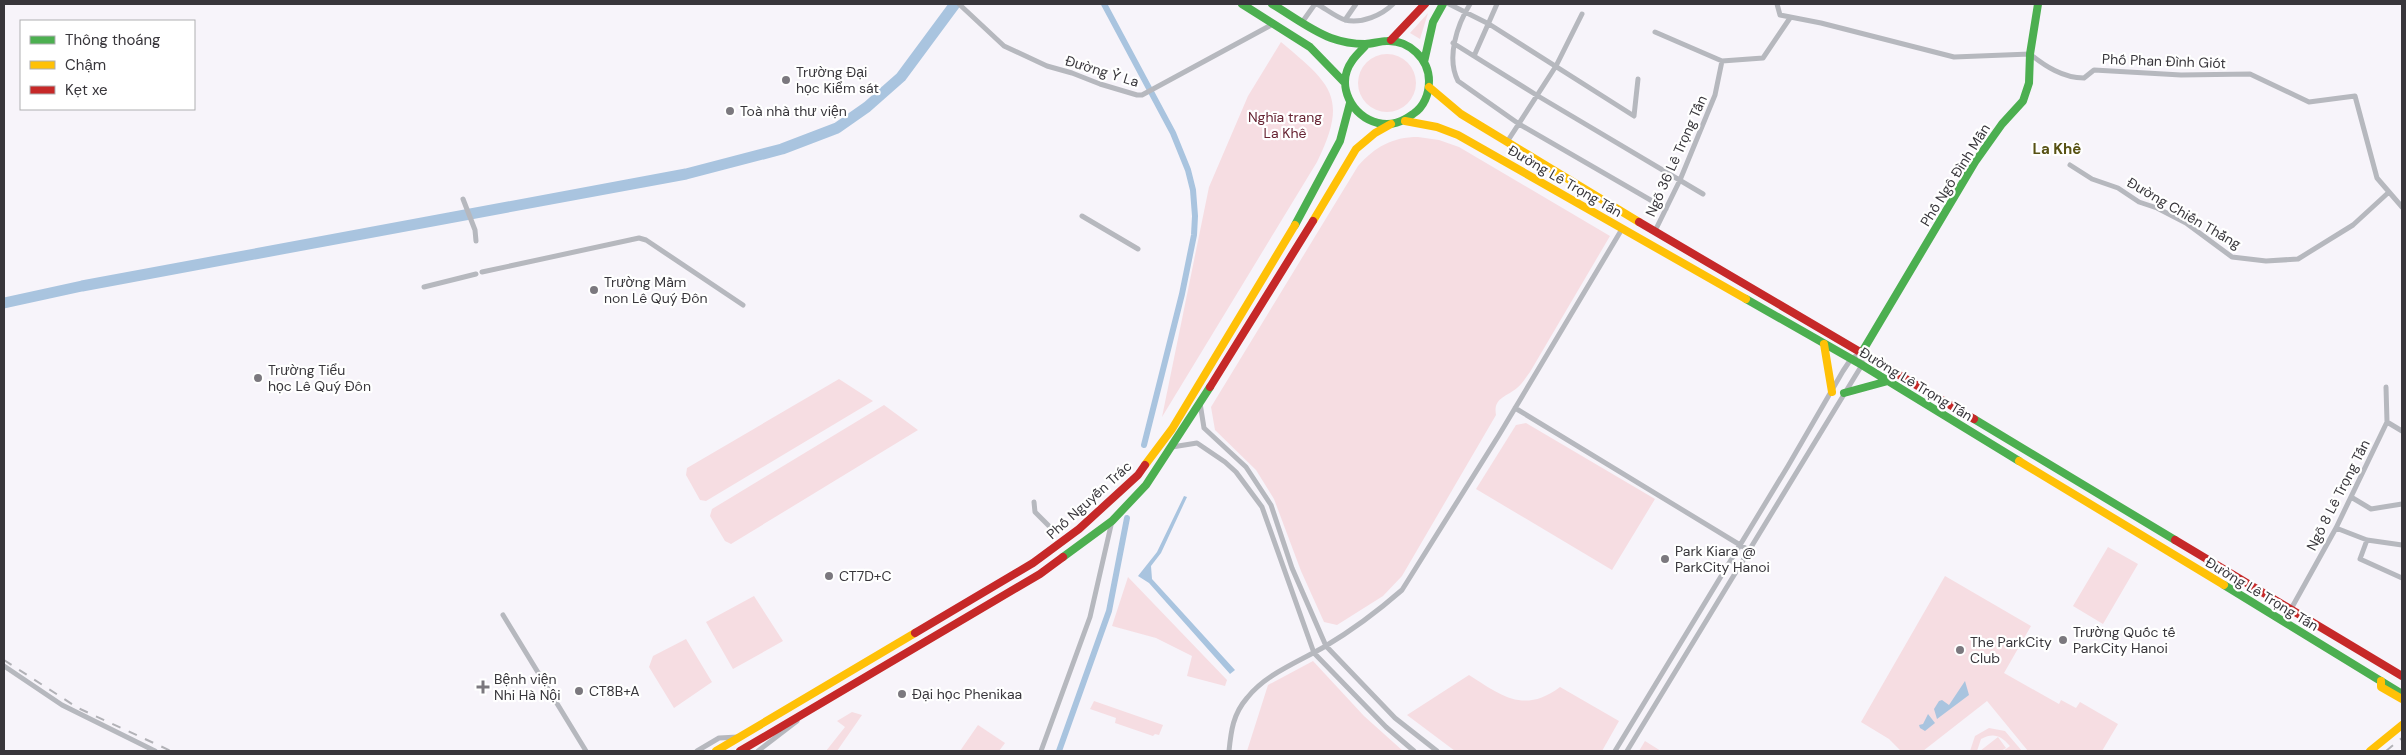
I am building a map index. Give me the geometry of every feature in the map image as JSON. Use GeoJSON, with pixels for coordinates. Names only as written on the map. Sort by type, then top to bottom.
{"type":"FeatureCollection","features":[{"type":"Feature","properties":{"kind":"main road"},"geometry":{"type":"LineString","coordinates":[[1242,4],[1310,46],[1332,66],[1344,82],[1354,110],[1367,120],[1382,124],[1405,121],[1422,106],[1429,87],[1427,70],[1424,62],[1414,50],[1391,40],[1367,44],[1332,38],[1272,4]]}},
{"type":"Feature","properties":{"kind":"main road"},"geometry":{"type":"LineString","coordinates":[[1391,40],[1425,4]]}},
{"type":"Feature","properties":{"kind":"main road"},"geometry":{"type":"LineString","coordinates":[[1424,62],[1432,27],[1443,4]]}},
{"type":"Feature","properties":{"kind":"main road","name":"Phố Ngô Đình Mẫn"},"geometry":{"type":"LineString","coordinates":[[1862,352],[1975,162],[2002,124],[2023,101],[2029,83],[2030,54],[2038,4]]}},
{"type":"Feature","properties":{"kind":"main road"},"geometry":{"type":"LineString","coordinates":[[1344,82],[1345,74],[1352,58],[1367,44]]}},
{"type":"Feature","properties":{"kind":"main road","name":"Đường Lê Trọng Tấn"},"geometry":{"type":"LineString","coordinates":[[1429,87],[1461,114],[1507,142],[1862,352],[2402,676]]}},
{"type":"Feature","properties":{"kind":"main road","name":"Phố Nguyễn Trác"},"geometry":{"type":"LineString","coordinates":[[716,751],[1033,564],[1079,529],[1138,475],[1172,429],[1297,222],[1340,141],[1350,103]]}},
{"type":"Feature","properties":{"kind":"main road","name":"Đường Lê Trọng Tấn"},"geometry":{"type":"LineString","coordinates":[[1405,121],[1437,127],[1458,135],[1862,365],[2402,694]]}},
{"type":"Feature","properties":{"kind":"main road","name":"Phố Nguyễn Trác"},"geometry":{"type":"LineString","coordinates":[[740,751],[1040,574],[1112,521],[1146,485],[1172,447],[1356,149],[1375,133],[1391,124]]}},
{"type":"Feature","properties":{"kind":"main road"},"geometry":{"type":"LineString","coordinates":[[1297,222],[1307,228]]}},
{"type":"Feature","properties":{"kind":"main road"},"geometry":{"type":"LineString","coordinates":[[1824,344],[1832,392]]}},
{"type":"Feature","properties":{"kind":"main road"},"geometry":{"type":"LineString","coordinates":[[1844,393],[1888,380]]}},
{"type":"Feature","properties":{"kind":"main road"},"geometry":{"type":"LineString","coordinates":[[880,654],[886,664]]}},
{"type":"Feature","properties":{"kind":"main road"},"geometry":{"type":"LineString","coordinates":[[2381,681],[2381,687],[2402,700]]}},
{"type":"Feature","properties":{"kind":"main road"},"geometry":{"type":"LineString","coordinates":[[2370,751],[2402,724]]}},
{"type":"Feature","properties":{"kind":"street","name":"Đường Ỷ La"},"geometry":{"type":"LineString","coordinates":[[959,4],[1010,50],[1047,66],[1114,89],[1142,95],[1273,24]]}},
{"type":"Feature","properties":{"kind":"street"},"geometry":{"type":"LineString","coordinates":[[1303,22],[1316,4],[1345,20],[1361,20],[1375,16],[1393,4]]}},
{"type":"Feature","properties":{"kind":"street"},"geometry":{"type":"LineString","coordinates":[[1345,20],[1356,4]]}},
{"type":"Feature","properties":{"kind":"street"},"geometry":{"type":"LineString","coordinates":[[1449,4],[1489,24],[1634,116],[1638,79]]}},
{"type":"Feature","properties":{"kind":"street"},"geometry":{"type":"LineString","coordinates":[[1470,4],[1465,11],[1453,43],[1455,73],[1458,81],[1519,124],[1666,209]]}},
{"type":"Feature","properties":{"kind":"street"},"geometry":{"type":"LineString","coordinates":[[1474,56],[1497,4]]}},
{"type":"Feature","properties":{"kind":"street"},"geometry":{"type":"LineString","coordinates":[[1777,4],[1780,15],[1790,18],[1821,23],[1954,57],[2030,54]]}},
{"type":"Feature","properties":{"kind":"street"},"geometry":{"type":"LineString","coordinates":[[1507,142],[1556,66],[1582,14]]}},
{"type":"Feature","properties":{"kind":"street"},"geometry":{"type":"LineString","coordinates":[[1655,32],[1722,61],[1763,58],[1790,18]]}},
{"type":"Feature","properties":{"kind":"street"},"geometry":{"type":"LineString","coordinates":[[1453,43],[1538,96],[1704,194]]}},
{"type":"Feature","properties":{"kind":"street","name":"Phố Phan Đình Giót"},"geometry":{"type":"LineString","coordinates":[[2030,54],[2046,67],[2077,78],[2084,78],[2094,70],[2181,74],[2250,74],[2309,102],[2355,96],[2377,178],[2402,206]]}},
{"type":"Feature","properties":{"kind":"street","name":"Ngõ 36 Lê Trọng Tấn"},"geometry":{"type":"LineString","coordinates":[[1655,231],[1680,180],[1715,96],[1722,61]]}},
{"type":"Feature","properties":{"kind":"street","name":"Đường Chiến Thắng"},"geometry":{"type":"LineString","coordinates":[[2070,165],[2092,179],[2118,188],[2139,202],[2157,208],[2186,224],[2232,257],[2266,261],[2298,258],[2353,225],[2389,192]]}},
{"type":"Feature","properties":{"kind":"street"},"geometry":{"type":"LineString","coordinates":[[462,199],[475,230],[476,241]]}},
{"type":"Feature","properties":{"kind":"street"},"geometry":{"type":"LineString","coordinates":[[1082,216],[1138,249]]}},
{"type":"Feature","properties":{"kind":"street"},"geometry":{"type":"LineString","coordinates":[[1229,751],[1232,725],[1247,698],[1260,685],[1326,646],[1385,606],[1402,590],[1515,408],[1622,228]]}},
{"type":"Feature","properties":{"kind":"street"},"geometry":{"type":"LineString","coordinates":[[482,272],[639,238],[646,240],[743,305]]}},
{"type":"Feature","properties":{"kind":"street"},"geometry":{"type":"LineString","coordinates":[[424,287],[476,274]]}},
{"type":"Feature","properties":{"kind":"street"},"geometry":{"type":"LineString","coordinates":[[1615,751],[1851,359],[1862,352]]}},
{"type":"Feature","properties":{"kind":"street"},"geometry":{"type":"LineString","coordinates":[[1627,751],[1862,365],[1862,352]]}},
{"type":"Feature","properties":{"kind":"street","name":"Ngõ 8 Lê Trọng Tấn"},"geometry":{"type":"LineString","coordinates":[[2291,609],[2336,528],[2387,422],[2386,387]]}},
{"type":"Feature","properties":{"kind":"street"},"geometry":{"type":"LineString","coordinates":[[1200,403],[1204,428],[1246,467],[1271,505],[1292,568],[1326,646],[1395,718],[1437,751]]}},
{"type":"Feature","properties":{"kind":"street"},"geometry":{"type":"LineString","coordinates":[[1515,408],[1750,551]]}},
{"type":"Feature","properties":{"kind":"street"},"geometry":{"type":"LineString","coordinates":[[2387,422],[2402,431]]}},
{"type":"Feature","properties":{"kind":"street"},"geometry":{"type":"LineString","coordinates":[[1172,447],[1198,443],[1225,462],[1249,488],[1268,522],[1281,567],[1314,652],[1386,727],[1414,751]]}},
{"type":"Feature","properties":{"kind":"street"},"geometry":{"type":"LineString","coordinates":[[2351,497],[2371,509],[2402,504]]}},
{"type":"Feature","properties":{"kind":"street"},"geometry":{"type":"LineString","coordinates":[[1034,502],[1035,512],[1052,529]]}},
{"type":"Feature","properties":{"kind":"street"},"geometry":{"type":"LineString","coordinates":[[1041,751],[1090,617],[1112,521]]}},
{"type":"Feature","properties":{"kind":"street"},"geometry":{"type":"LineString","coordinates":[[2336,528],[2367,540],[2402,545]]}},
{"type":"Feature","properties":{"kind":"street"},"geometry":{"type":"LineString","coordinates":[[2367,540],[2360,559],[2402,578]]}},
{"type":"Feature","properties":{"kind":"street"},"geometry":{"type":"LineString","coordinates":[[503,615],[586,751]]}},
{"type":"Feature","properties":{"kind":"street"},"geometry":{"type":"LineString","coordinates":[[4,666],[62,706],[155,751]]}},
{"type":"Feature","properties":{"kind":"street","name":"Phố Nguyễn Trác"},"geometry":{"type":"LineString","coordinates":[[758,751],[818,705]]}},
{"type":"Feature","properties":{"kind":"street","name":"Phố Nguyễn Trác"},"geometry":{"type":"LineString","coordinates":[[697,751],[719,738],[741,737]]}},
{"type":"Feature","properties":{"kind":"green space"},"geometry":{"type":"Polygon","coordinates":[[[1428,13],[1420,39],[1410,33],[1428,13]]]}},
{"type":"Feature","properties":{"kind":"green space","name":"Nghĩa trang La Khê"},"geometry":{"type":"Polygon","coordinates":[[[1281,42],[1312,69],[1323,81],[1330,93],[1333,107],[1332,122],[1327,140],[1317,162],[1162,417],[1209,187],[1248,96],[1281,42]]]}},
{"type":"Feature","properties":{"kind":"green space"},"geometry":{"type":"Polygon","coordinates":[[[1387,54],[1398,56],[1411,67],[1416,83],[1414,94],[1403,107],[1387,112],[1376,110],[1363,99],[1358,83],[1360,72],[1371,59],[1387,54]]]}},
{"type":"Feature","properties":{"kind":"green space"},"geometry":{"type":"Polygon","coordinates":[[[1409,137],[1439,140],[1459,147],[1610,236],[1530,372],[1519,386],[1498,401],[1496,415],[1402,576],[1383,596],[1337,625],[1324,622],[1301,571],[1274,499],[1256,470],[1215,430],[1211,407],[1358,166],[1371,153],[1385,144],[1409,137]]]}},
{"type":"Feature","properties":{"kind":"green space"},"geometry":{"type":"Polygon","coordinates":[[[839,379],[873,401],[706,501],[700,500],[686,475],[687,468],[839,379]]]}},
{"type":"Feature","properties":{"kind":"green space"},"geometry":{"type":"Polygon","coordinates":[[[884,405],[918,430],[731,544],[725,541],[710,516],[712,509],[884,405]]]}},
{"type":"Feature","properties":{"kind":"green space"},"geometry":{"type":"Polygon","coordinates":[[[1526,423],[1655,499],[1612,570],[1476,489],[1516,425],[1526,423]]]}},
{"type":"Feature","properties":{"kind":"green space"},"geometry":{"type":"Polygon","coordinates":[[[2108,547],[2138,564],[2103,624],[2073,606],[2108,547]]]}},
{"type":"Feature","properties":{"kind":"green space","name":"The ParkCity Club"},"geometry":{"type":"Polygon","coordinates":[[[1945,576],[2031,626],[2004,673],[2059,704],[2061,700],[2076,708],[2080,702],[2118,724],[2102,751],[2028,751],[1987,701],[1923,751],[1901,751],[1889,739],[1861,722],[1945,576]]]}},
{"type":"Feature","properties":{"kind":"green space"},"geometry":{"type":"Polygon","coordinates":[[[1128,577],[1227,680],[1225,686],[1187,676],[1192,656],[1156,638],[1112,626],[1128,577]]]}},
{"type":"Feature","properties":{"kind":"green space"},"geometry":{"type":"Polygon","coordinates":[[[754,596],[783,641],[733,669],[706,622],[754,596]]]}},
{"type":"Feature","properties":{"kind":"green space"},"geometry":{"type":"Polygon","coordinates":[[[686,639],[712,682],[674,708],[649,667],[653,656],[686,639]]]}},
{"type":"Feature","properties":{"kind":"green space"},"geometry":{"type":"Polygon","coordinates":[[[1313,661],[1364,716],[1403,751],[1247,751],[1268,685],[1313,661]]]}},
{"type":"Feature","properties":{"kind":"green space"},"geometry":{"type":"Polygon","coordinates":[[[1469,675],[1492,690],[1513,699],[1524,701],[1547,695],[1560,687],[1619,721],[1602,751],[1455,751],[1407,715],[1469,675]]]}},
{"type":"Feature","properties":{"kind":"green space"},"geometry":{"type":"Polygon","coordinates":[[[1094,701],[1163,725],[1159,735],[1155,734],[1153,736],[1115,723],[1116,718],[1090,709],[1094,701]]]}},
{"type":"Feature","properties":{"kind":"green space"},"geometry":{"type":"Polygon","coordinates":[[[852,712],[862,715],[837,751],[826,751],[845,727],[837,721],[852,712]]]}},
{"type":"Feature","properties":{"kind":"green space"},"geometry":{"type":"Polygon","coordinates":[[[978,725],[1005,743],[999,751],[960,751],[978,725]]]}},
{"type":"Feature","properties":{"kind":"green space"},"geometry":{"type":"Polygon","coordinates":[[[1989,728],[2005,731],[2022,751],[2003,751],[2010,746],[1997,736],[1990,736],[1981,739],[1977,751],[1970,751],[1975,736],[1989,728]]]}},
{"type":"Feature","properties":{"kind":"green space"},"geometry":{"type":"Polygon","coordinates":[[[1998,737],[2006,748],[2001,751],[1980,751],[1998,737]]]}},
{"type":"Feature","properties":{"kind":"green space"},"geometry":{"type":"Polygon","coordinates":[[[1645,741],[1661,751],[1639,751],[1645,741]]]}},
{"type":"Feature","properties":{"kind":"water"},"geometry":{"type":"Polygon","coordinates":[[[1184,496],[1187,497],[1161,553],[1151,566],[1152,579],[1235,670],[1230,674],[1149,583],[1138,576],[1157,552],[1184,496]]]}},
{"type":"Feature","properties":{"kind":"water"},"geometry":{"type":"Polygon","coordinates":[[[1965,681],[1969,695],[1937,719],[1934,709],[1939,701],[1942,700],[1949,705],[1965,681]]]}},
{"type":"Feature","properties":{"kind":"water"},"geometry":{"type":"Polygon","coordinates":[[[1928,714],[1935,723],[1925,731],[1919,725],[1923,724],[1928,714]]]}},
{"type":"Feature","properties":{"kind":"waterway"},"geometry":{"type":"LineString","coordinates":[[4,303],[82,286],[686,174],[782,149],[837,128],[867,107],[901,77],[955,4]]}},
{"type":"Feature","properties":{"kind":"waterway"},"geometry":{"type":"LineString","coordinates":[[1104,4],[1173,133],[1188,170],[1193,190],[1194,235],[1182,294],[1144,445]]}},
{"type":"Feature","properties":{"kind":"waterway"},"geometry":{"type":"LineString","coordinates":[[1059,751],[1109,611],[1127,518]]}},
{"type":"Feature","properties":{"kind":"railway"},"geometry":{"type":"LineString","coordinates":[[4,660],[78,708],[171,751]]}},
{"type":"Feature","properties":{"kind":"railway"},"geometry":{"type":"LineString","coordinates":[[2386,751],[2402,738]]}},
{"type":"Feature","properties":{"kind":"traffic: fast"},"geometry":{"type":"LineString","coordinates":[[1242,4],[1310,47],[1344,82]]}},
{"type":"Feature","properties":{"kind":"traffic: fast"},"geometry":{"type":"LineString","coordinates":[[1272,4],[1323,35],[1361,44],[1384,41],[1395,42],[1410,47],[1416,52],[1426,65],[1429,81],[1428,91],[1420,108],[1401,121],[1383,124],[1369,120],[1354,107],[1349,99],[1345,80],[1347,70],[1367,44]]}},
{"type":"Feature","properties":{"kind":"traffic: fast"},"geometry":{"type":"LineString","coordinates":[[1424,62],[1433,22],[1443,4]]}},
{"type":"Feature","properties":{"kind":"traffic: fast"},"geometry":{"type":"LineString","coordinates":[[1862,352],[1975,162],[2002,124],[2023,101],[2029,83],[2030,54],[2038,4]]}},
{"type":"Feature","properties":{"kind":"traffic: fast"},"geometry":{"type":"LineString","coordinates":[[1295,225],[1340,141],[1350,103]]}},
{"type":"Feature","properties":{"kind":"traffic: fast"},"geometry":{"type":"LineString","coordinates":[[1746,299],[1862,365],[2019,461]]}},
{"type":"Feature","properties":{"kind":"traffic: fast"},"geometry":{"type":"LineString","coordinates":[[1844,393],[1888,381]]}},
{"type":"Feature","properties":{"kind":"traffic: fast"},"geometry":{"type":"LineString","coordinates":[[1063,557],[1112,521],[1146,485],[1210,387]]}},
{"type":"Feature","properties":{"kind":"traffic: fast"},"geometry":{"type":"LineString","coordinates":[[1974,419],[2175,540]]}},
{"type":"Feature","properties":{"kind":"traffic: fast"},"geometry":{"type":"LineString","coordinates":[[2224,585],[2402,694]]}},
{"type":"Feature","properties":{"kind":"traffic: slow"},"geometry":{"type":"LineString","coordinates":[[1429,87],[1461,114],[1639,222]]}},
{"type":"Feature","properties":{"kind":"traffic: slow"},"geometry":{"type":"LineString","coordinates":[[1405,121],[1437,127],[1458,135],[1746,299]]}},
{"type":"Feature","properties":{"kind":"traffic: slow"},"geometry":{"type":"LineString","coordinates":[[1313,221],[1356,149],[1375,133],[1391,124]]}},
{"type":"Feature","properties":{"kind":"traffic: slow"},"geometry":{"type":"LineString","coordinates":[[1145,465],[1172,429],[1295,225]]}},
{"type":"Feature","properties":{"kind":"traffic: slow"},"geometry":{"type":"LineString","coordinates":[[1824,344],[1832,392]]}},
{"type":"Feature","properties":{"kind":"traffic: slow"},"geometry":{"type":"LineString","coordinates":[[2019,461],[2224,585]]}},
{"type":"Feature","properties":{"kind":"traffic: slow"},"geometry":{"type":"LineString","coordinates":[[716,751],[915,633]]}},
{"type":"Feature","properties":{"kind":"traffic: slow"},"geometry":{"type":"LineString","coordinates":[[2381,681],[2381,687],[2402,699]]}},
{"type":"Feature","properties":{"kind":"traffic: slow"},"geometry":{"type":"LineString","coordinates":[[2370,751],[2402,725]]}},
{"type":"Feature","properties":{"kind":"traffic: jam"},"geometry":{"type":"LineString","coordinates":[[1391,40],[1425,4]]}},
{"type":"Feature","properties":{"kind":"traffic: jam"},"geometry":{"type":"LineString","coordinates":[[1210,387],[1313,221]]}},
{"type":"Feature","properties":{"kind":"traffic: jam"},"geometry":{"type":"LineString","coordinates":[[1639,222],[1974,419]]}},
{"type":"Feature","properties":{"kind":"traffic: jam"},"geometry":{"type":"LineString","coordinates":[[915,633],[1033,563],[1079,529],[1138,475],[1145,465]]}},
{"type":"Feature","properties":{"kind":"traffic: jam"},"geometry":{"type":"LineString","coordinates":[[2175,540],[2402,676]]}},
{"type":"Feature","properties":{"kind":"traffic: jam"},"geometry":{"type":"LineString","coordinates":[[740,751],[1040,574],[1063,557]]}},
{"type":"Feature","properties":{"kind":"place","name":"Trường Đại học Kiểm sát"},"geometry":{"type":"Point","coordinates":[786,80]}},
{"type":"Feature","properties":{"kind":"place","name":"Toà nhà thư viện"},"geometry":{"type":"Point","coordinates":[730,111]}},
{"type":"Feature","properties":{"kind":"place","name":"Trường Mầm non Lê Quý Đôn"},"geometry":{"type":"Point","coordinates":[594,290]}},
{"type":"Feature","properties":{"kind":"place","name":"Trường Tiểu học Lê Quý Đôn"},"geometry":{"type":"Point","coordinates":[258,378]}},
{"type":"Feature","properties":{"kind":"place","name":"Park Kiara @ ParkCity Hanoi"},"geometry":{"type":"Point","coordinates":[1665,559]}},
{"type":"Feature","properties":{"kind":"place","name":"CT7D+C"},"geometry":{"type":"Point","coordinates":[829,576]}},
{"type":"Feature","properties":{"kind":"place","name":"Trường Quốc tế ParkCity Hanoi"},"geometry":{"type":"Point","coordinates":[2063,640]}},
{"type":"Feature","properties":{"kind":"place","name":"The ParkCity Club"},"geometry":{"type":"Point","coordinates":[1960,650]}},
{"type":"Feature","properties":{"kind":"place","name":"Bệnh viện Nhi Hà Nội"},"geometry":{"type":"Point","coordinates":[483,687]}},
{"type":"Feature","properties":{"kind":"place","name":"CT8B+A"},"geometry":{"type":"Point","coordinates":[579,691]}},
{"type":"Feature","properties":{"kind":"place","name":"Đại học Phenikaa"},"geometry":{"type":"Point","coordinates":[902,694]}},
{"type":"Feature","properties":{"kind":"district","name":"La Khê"},"geometry":{"type":"Point","coordinates":[2057,149]}}]}
